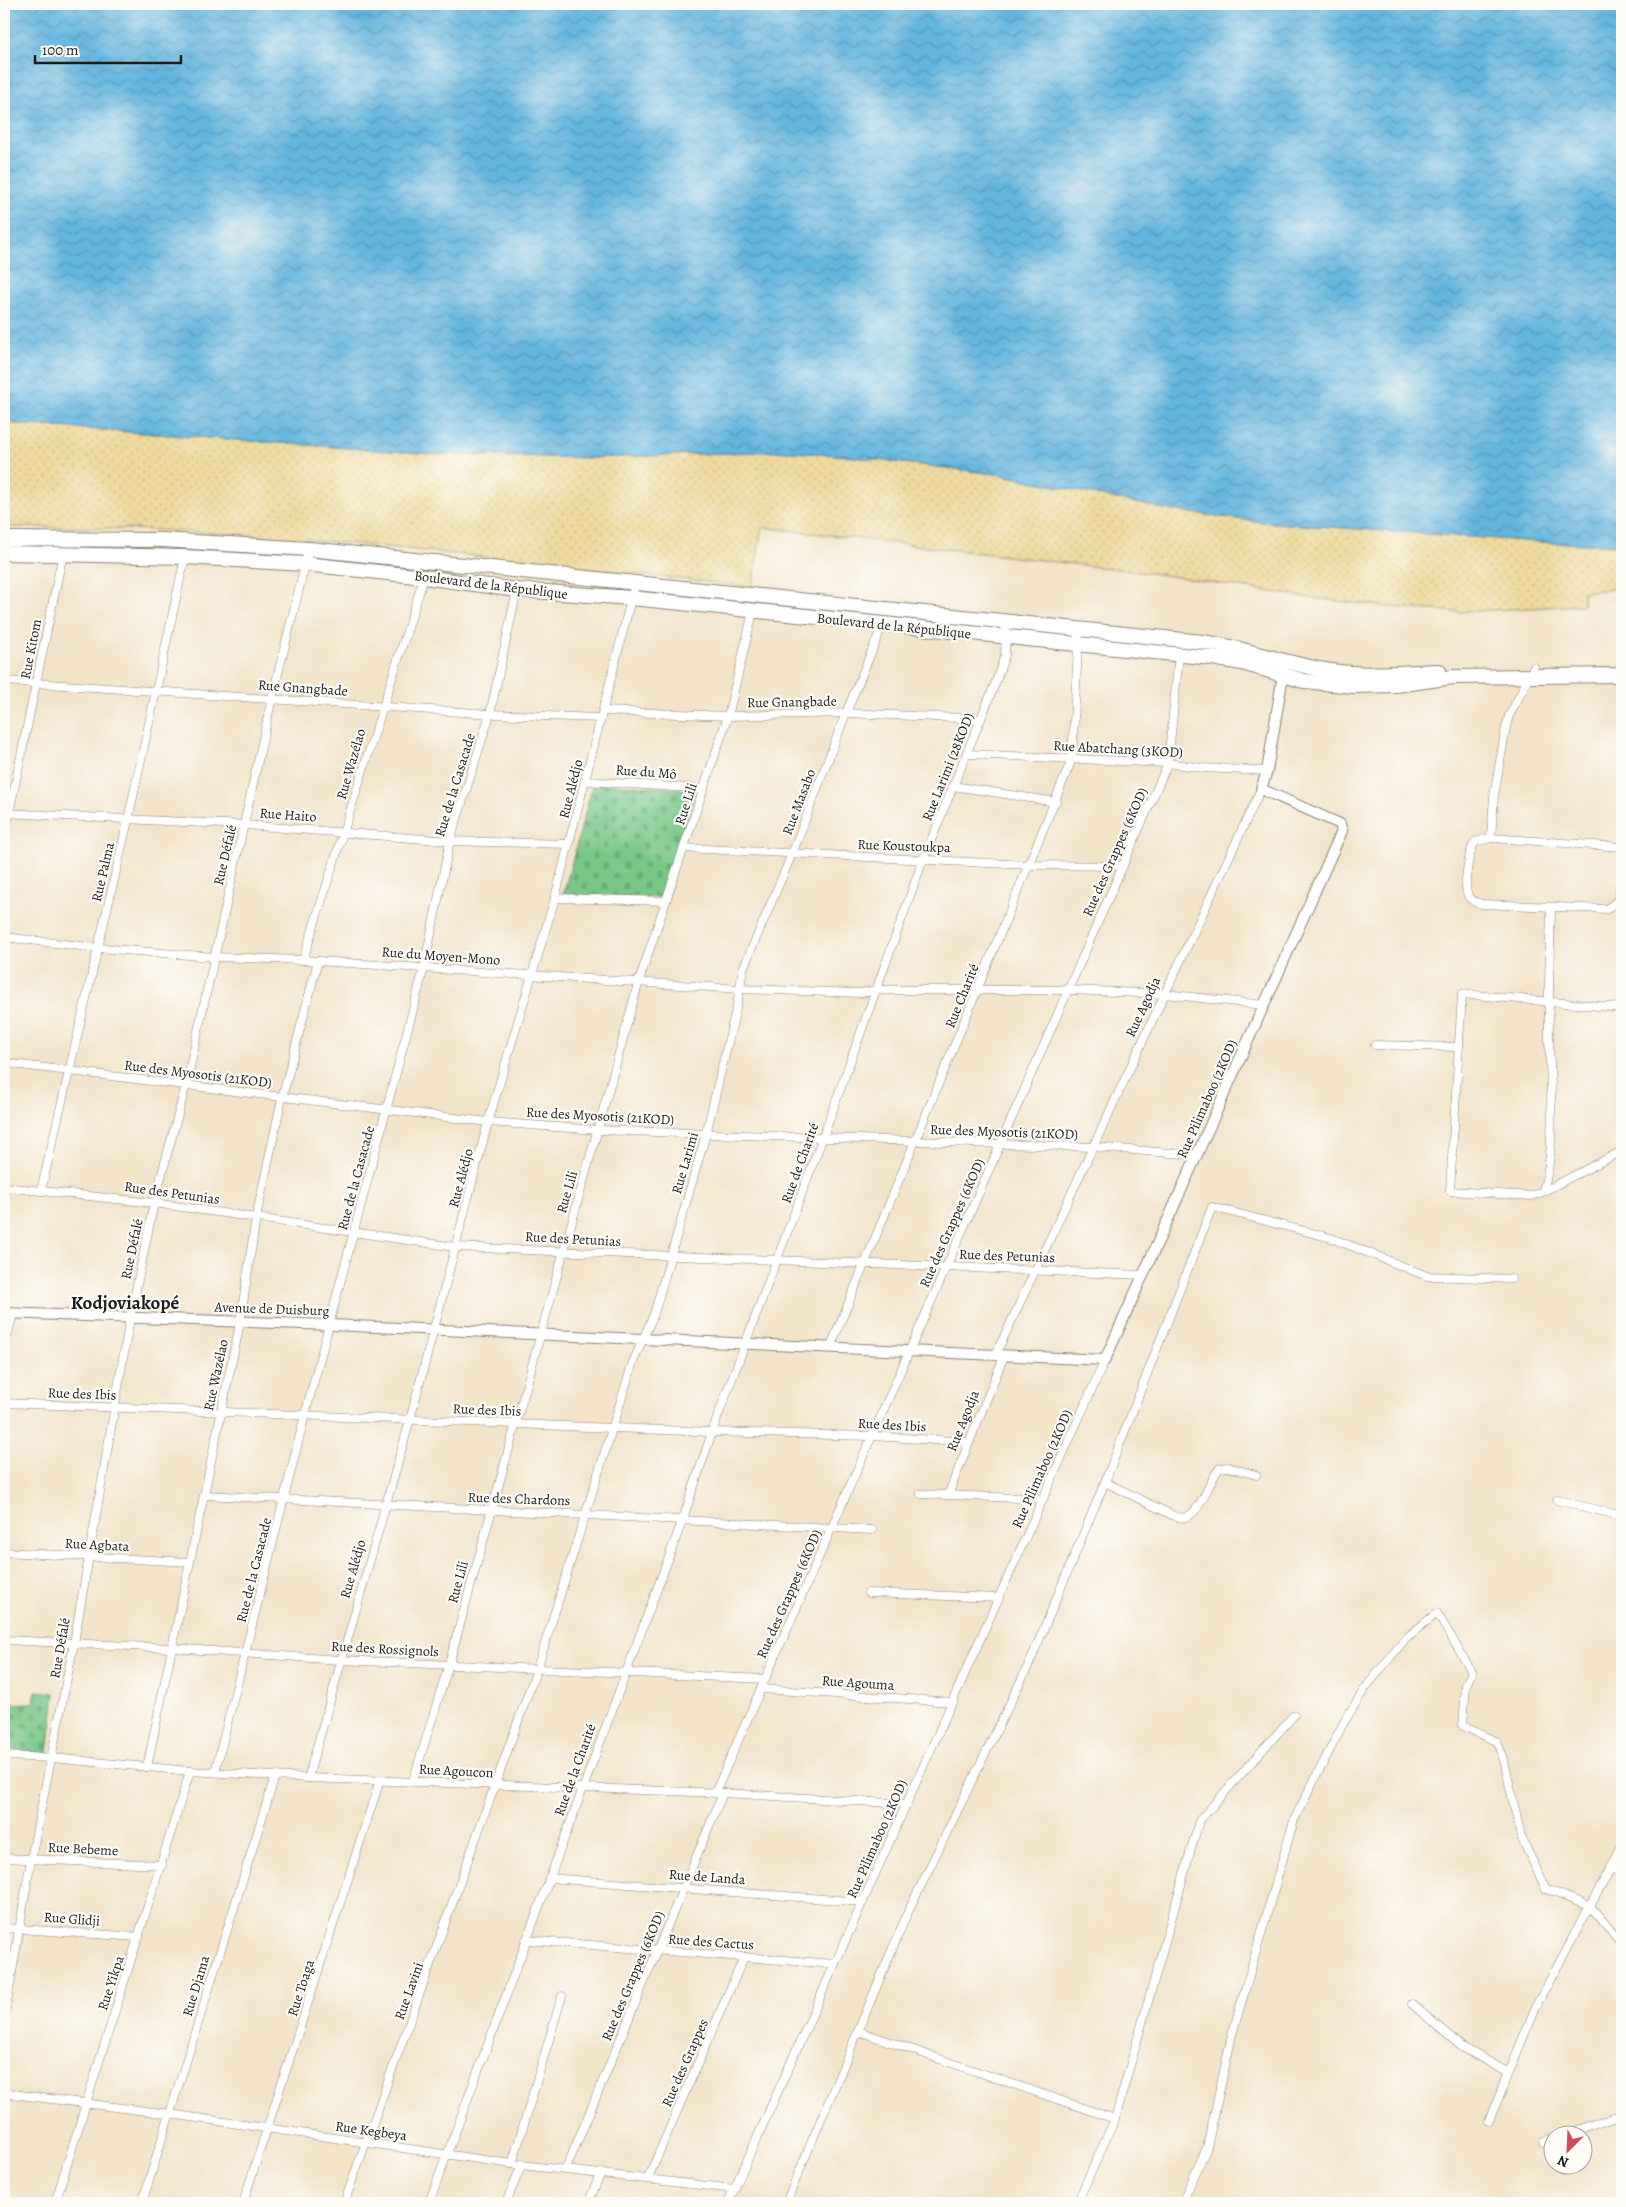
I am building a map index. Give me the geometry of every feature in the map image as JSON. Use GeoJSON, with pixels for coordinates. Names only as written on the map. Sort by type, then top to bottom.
{"type":"FeatureCollection","features":[{"type":"Feature","properties":{"kind":"highway","name":"Boulevard de la République"},"geometry":{"type":"LineString","coordinates":[[4,539],[162,540],[308,549],[1079,628],[1233,646],[1286,661],[1326,670],[1352,673],[1453,674]]}},
{"type":"Feature","properties":{"kind":"highway","name":"Boulevard de la République"},"geometry":{"type":"LineString","coordinates":[[4,553],[185,557],[305,564],[424,577],[517,590],[632,598],[1227,660],[1304,681],[1354,686],[1396,685],[1453,674]]}},
{"type":"Feature","properties":{"kind":"highway"},"geometry":{"type":"LineString","coordinates":[[1453,674],[1622,667]]}},
{"type":"Feature","properties":{"kind":"highway"},"geometry":{"type":"LineString","coordinates":[[1532,671],[1622,674]]}},
{"type":"Feature","properties":{"kind":"street","name":"Rue Défalé"},"geometry":{"type":"LineString","coordinates":[[4,2020],[31,1859],[74,1644],[130,1318],[154,1202],[186,1085],[272,698],[308,549]]}},
{"type":"Feature","properties":{"kind":"street","name":"Rue Kitom"},"geometry":{"type":"LineString","coordinates":[[4,838],[7,813],[37,684],[63,553]]}},
{"type":"Feature","properties":{"kind":"street","name":"Rue Palma"},"geometry":{"type":"LineString","coordinates":[[41,1191],[128,820],[185,557]]}},
{"type":"Feature","properties":{"kind":"street","name":"Rue Wazélao"},"geometry":{"type":"LineString","coordinates":[[303,960],[345,832],[381,706],[424,577]]}},
{"type":"Feature","properties":{"kind":"street","name":"Rue Alédjo"},"geometry":{"type":"LineString","coordinates":[[308,1778],[384,1505],[410,1420],[488,1122],[570,844],[635,584]]}},
{"type":"Feature","properties":{"kind":"street","name":"Rue de la Casacade"},"geometry":{"type":"LineString","coordinates":[[215,1772],[305,1415],[331,1325],[424,968],[450,841],[490,714],[517,590]]}},
{"type":"Feature","properties":{"kind":"street","name":"Rue Lili"},"geometry":{"type":"LineString","coordinates":[[413,1781],[449,1664],[639,981],[728,716],[753,612]]}},
{"type":"Feature","properties":{"kind":"street"},"geometry":{"type":"LineString","coordinates":[[1006,622],[1006,638]]}},
{"type":"Feature","properties":{"kind":"street","name":"Rue Masabo"},"geometry":{"type":"LineString","coordinates":[[740,989],[743,969],[792,854],[846,713],[883,624]]}},
{"type":"Feature","properties":{"kind":"street","name":"Rue Charité"},"geometry":{"type":"LineString","coordinates":[[830,1348],[1056,802],[1072,759],[1079,628]]}},
{"type":"Feature","properties":{"kind":"street","name":"Rue Larimi (28KOD)"},"geometry":{"type":"LineString","coordinates":[[877,990],[923,860],[1005,655],[1006,638]]}},
{"type":"Feature","properties":{"kind":"street","name":"Rue des Grappes (6KOD)"},"geometry":{"type":"LineString","coordinates":[[566,2169],[684,1888],[719,1793],[761,1689],[1168,763],[1179,655]]}},
{"type":"Feature","properties":{"kind":"street","name":"Rue Agodja"},"geometry":{"type":"LineString","coordinates":[[948,1495],[1000,1356],[1035,1270],[1261,789],[1267,771],[1282,675],[1286,661]]}},
{"type":"Feature","properties":{"kind":"street"},"geometry":{"type":"LineString","coordinates":[[1491,838],[1494,796],[1506,727],[1509,716],[1532,671]]}},
{"type":"Feature","properties":{"kind":"street","name":"Rue Gnangbade"},"geometry":{"type":"LineString","coordinates":[[4,681],[490,714],[728,716],[846,713],[981,719]]}},
{"type":"Feature","properties":{"kind":"street","name":"Rue Abatchang (3KOD)"},"geometry":{"type":"LineString","coordinates":[[967,754],[1168,763],[1203,768],[1267,771]]}},
{"type":"Feature","properties":{"kind":"street","name":"Rue du Mô"},"geometry":{"type":"LineString","coordinates":[[586,780],[704,788]]}},
{"type":"Feature","properties":{"kind":"street"},"geometry":{"type":"LineString","coordinates":[[953,786],[1056,802]]}},
{"type":"Feature","properties":{"kind":"street","name":"Rue Pilimaboo (2KOD)"},"geometry":{"type":"LineString","coordinates":[[728,2203],[1342,831],[1340,824],[1261,789]]}},
{"type":"Feature","properties":{"kind":"street","name":"Rue Haito"},"geometry":{"type":"LineString","coordinates":[[7,813],[245,825],[450,841],[570,844]]}},
{"type":"Feature","properties":{"kind":"street"},"geometry":{"type":"LineString","coordinates":[[1622,847],[1491,838],[1477,840],[1471,850],[1466,886],[1469,897],[1482,904],[1607,909],[1619,899],[1622,873]]}},
{"type":"Feature","properties":{"kind":"street","name":"Rue Koustoukpa"},"geometry":{"type":"LineString","coordinates":[[684,848],[1030,865],[1122,866]]}},
{"type":"Feature","properties":{"kind":"street"},"geometry":{"type":"LineString","coordinates":[[555,898],[666,901]]}},
{"type":"Feature","properties":{"kind":"street"},"geometry":{"type":"LineString","coordinates":[[1542,1192],[1547,1180],[1551,1127],[1548,1001],[1551,908]]}},
{"type":"Feature","properties":{"kind":"street","name":"Rue du Moyen-Mono"},"geometry":{"type":"LineString","coordinates":[[4,937],[98,948],[214,958],[303,960],[740,989],[852,993],[877,990],[1068,990],[1165,994],[1264,1005]]}},
{"type":"Feature","properties":{"kind":"street","name":"Rue Wazélao"},"geometry":{"type":"LineString","coordinates":[[147,1767],[188,1562],[240,1322],[256,1218],[282,1098],[318,961]]}},
{"type":"Feature","properties":{"kind":"street","name":"Rue Larimi"},"geometry":{"type":"LineString","coordinates":[[585,1514],[614,1428],[633,1362],[650,1328],[706,1134],[740,989]]}},
{"type":"Feature","properties":{"kind":"street","name":"Rue de Charité"},"geometry":{"type":"LineString","coordinates":[[745,1345],[877,990]]}},
{"type":"Feature","properties":{"kind":"street"},"geometry":{"type":"LineString","coordinates":[[1622,1008],[1462,994],[1450,1191],[1531,1196],[1622,1151]]}},
{"type":"Feature","properties":{"kind":"street"},"geometry":{"type":"LineString","coordinates":[[1375,1045],[1459,1047]]}},
{"type":"Feature","properties":{"kind":"street","name":"Rue des Myosotis (21KOD)"},"geometry":{"type":"LineString","coordinates":[[4,1063],[488,1122],[597,1130],[1093,1147],[1197,1155]]}},
{"type":"Feature","properties":{"kind":"street","name":"Rue des Petunias"},"geometry":{"type":"LineString","coordinates":[[4,1187],[154,1202],[456,1247],[1144,1275]]}},
{"type":"Feature","properties":{"kind":"street"},"geometry":{"type":"LineString","coordinates":[[786,2203],[907,1914],[1030,1662],[1105,1482],[1212,1207],[1331,1238],[1427,1276],[1511,1279]]}},
{"type":"Feature","properties":{"kind":"street"},"geometry":{"type":"LineString","coordinates":[[4,1350],[8,1313]]}},
{"type":"Feature","properties":{"kind":"street","name":"Avenue de Duisburg"},"geometry":{"type":"LineString","coordinates":[[8,1313],[331,1325],[539,1336],[910,1350],[1105,1360]]}},
{"type":"Feature","properties":{"kind":"street","name":"Rue de la Charité"},"geometry":{"type":"LineString","coordinates":[[429,2203],[581,1789],[683,1520],[712,1432],[745,1345]]}},
{"type":"Feature","properties":{"kind":"street","name":"Rue des Ibis"},"geometry":{"type":"LineString","coordinates":[[4,1403],[712,1432],[872,1436],[969,1442]]}},
{"type":"Feature","properties":{"kind":"street"},"geometry":{"type":"LineString","coordinates":[[1105,1482],[1174,1516],[1184,1518],[1192,1514],[1220,1468],[1228,1467],[1256,1475]]}},
{"type":"Feature","properties":{"kind":"street"},"geometry":{"type":"LineString","coordinates":[[921,1494],[1043,1499]]}},
{"type":"Feature","properties":{"kind":"street","name":"Rue des Chardons"},"geometry":{"type":"LineString","coordinates":[[204,1495],[284,1501],[585,1514],[872,1530]]}},
{"type":"Feature","properties":{"kind":"street"},"geometry":{"type":"LineString","coordinates":[[1557,1500],[1622,1516]]}},
{"type":"Feature","properties":{"kind":"street","name":"Rue Lavini"},"geometry":{"type":"LineString","coordinates":[[344,2203],[537,1669],[585,1514]]}},
{"type":"Feature","properties":{"kind":"street","name":"Rue Agbata"},"geometry":{"type":"LineString","coordinates":[[4,1552],[188,1562]]}},
{"type":"Feature","properties":{"kind":"street"},"geometry":{"type":"LineString","coordinates":[[868,1593],[999,1598]]}},
{"type":"Feature","properties":{"kind":"street"},"geometry":{"type":"LineString","coordinates":[[1182,2203],[1207,2147],[1232,2035],[1294,1820],[1344,1722],[1366,1687],[1406,1638],[1437,1613],[1472,1672],[1466,1685],[1462,1726],[1497,1742],[1504,1760],[1521,1838],[1546,1889],[1590,1908],[1621,1943]]}},
{"type":"Feature","properties":{"kind":"street","name":"Rue des Rossignols"},"geometry":{"type":"LineString","coordinates":[[4,1640],[172,1648],[340,1660],[625,1671],[766,1679]]}},
{"type":"Feature","properties":{"kind":"street","name":"Rue Agouma"},"geometry":{"type":"LineString","coordinates":[[761,1689],[953,1702]]}},
{"type":"Feature","properties":{"kind":"street"},"geometry":{"type":"LineString","coordinates":[[1077,2203],[1115,2119],[1199,1821],[1294,1716]]}},
{"type":"Feature","properties":{"kind":"street","name":"Rue Agoucon"},"geometry":{"type":"LineString","coordinates":[[4,1756],[52,1758],[190,1771],[308,1778],[719,1793],[907,1804]]}},
{"type":"Feature","properties":{"kind":"street","name":"Rue Yikpa"},"geometry":{"type":"LineString","coordinates":[[55,2203],[190,1771]]}},
{"type":"Feature","properties":{"kind":"street","name":"Rue Djama"},"geometry":{"type":"LineString","coordinates":[[142,2203],[275,1776]]}},
{"type":"Feature","properties":{"kind":"street","name":"Rue Toaga"},"geometry":{"type":"LineString","coordinates":[[243,2203],[380,1780]]}},
{"type":"Feature","properties":{"kind":"street"},"geometry":{"type":"LineString","coordinates":[[1489,2121],[1507,2072],[1537,2004],[1622,1847]]}},
{"type":"Feature","properties":{"kind":"street","name":"Rue Bebeme"},"geometry":{"type":"LineString","coordinates":[[4,1858],[162,1865]]}},
{"type":"Feature","properties":{"kind":"street"},"geometry":{"type":"LineString","coordinates":[[1612,1868],[1622,1873]]}},
{"type":"Feature","properties":{"kind":"street","name":"Rue de Landa"},"geometry":{"type":"LineString","coordinates":[[549,1878],[863,1902]]}},
{"type":"Feature","properties":{"kind":"street","name":"Rue Glidji"},"geometry":{"type":"LineString","coordinates":[[4,1928],[139,1937]]}},
{"type":"Feature","properties":{"kind":"street","name":"Rue des Cactus"},"geometry":{"type":"LineString","coordinates":[[526,1940],[835,1964]]}},
{"type":"Feature","properties":{"kind":"street","name":"Rue des Grappes"},"geometry":{"type":"LineString","coordinates":[[648,2178],[744,1957]]}},
{"type":"Feature","properties":{"kind":"street"},"geometry":{"type":"LineString","coordinates":[[512,2164],[562,1996]]}},
{"type":"Feature","properties":{"kind":"street"},"geometry":{"type":"LineString","coordinates":[[1412,2004],[1462,2047],[1507,2072]]}},
{"type":"Feature","properties":{"kind":"street"},"geometry":{"type":"LineString","coordinates":[[858,2031],[1115,2119]]}},
{"type":"Feature","properties":{"kind":"street","name":"Rue Kegbeya"},"geometry":{"type":"LineString","coordinates":[[4,2093],[170,2114],[512,2164],[735,2189]]}},
{"type":"Feature","properties":{"kind":"street"},"geometry":{"type":"LineString","coordinates":[[1594,2124],[1622,2116]]}},
{"type":"Feature","properties":{"kind":"street"},"geometry":{"type":"LineString","coordinates":[[506,2203],[522,2164]]}},
{"type":"Feature","properties":{"kind":"street"},"geometry":{"type":"LineString","coordinates":[[588,2203],[601,2173]]}},
{"type":"Feature","properties":{"kind":"sand"},"geometry":{"type":"Polygon","coordinates":[[[4,423],[431,454],[590,458],[779,451],[838,455],[1003,475],[1169,510],[1261,522],[1554,543],[1622,545],[1622,588],[1583,592],[1583,605],[1458,612],[1311,598],[1158,574],[762,527],[752,587],[378,546],[285,538],[98,528],[4,527],[4,423]]]}},
{"type":"Feature","properties":{"kind":"green space"},"geometry":{"type":"Polygon","coordinates":[[[593,783],[696,790],[660,897],[563,896],[593,783]]]}},
{"type":"Feature","properties":{"kind":"green space"},"geometry":{"type":"Polygon","coordinates":[[[36,1691],[55,1693],[48,1754],[4,1749],[4,1704],[34,1703],[36,1691]]]}},
{"type":"Feature","properties":{"kind":"water"},"geometry":{"type":"Polygon","coordinates":[[[4,4],[1622,4],[1622,545],[1554,543],[1261,522],[1169,510],[1003,475],[838,455],[779,451],[590,458],[431,454],[4,423],[4,4]]]}},
{"type":"Feature","properties":{"kind":"district","name":"Kodjoviakopé"},"geometry":{"type":"Point","coordinates":[125,1303]}}]}
